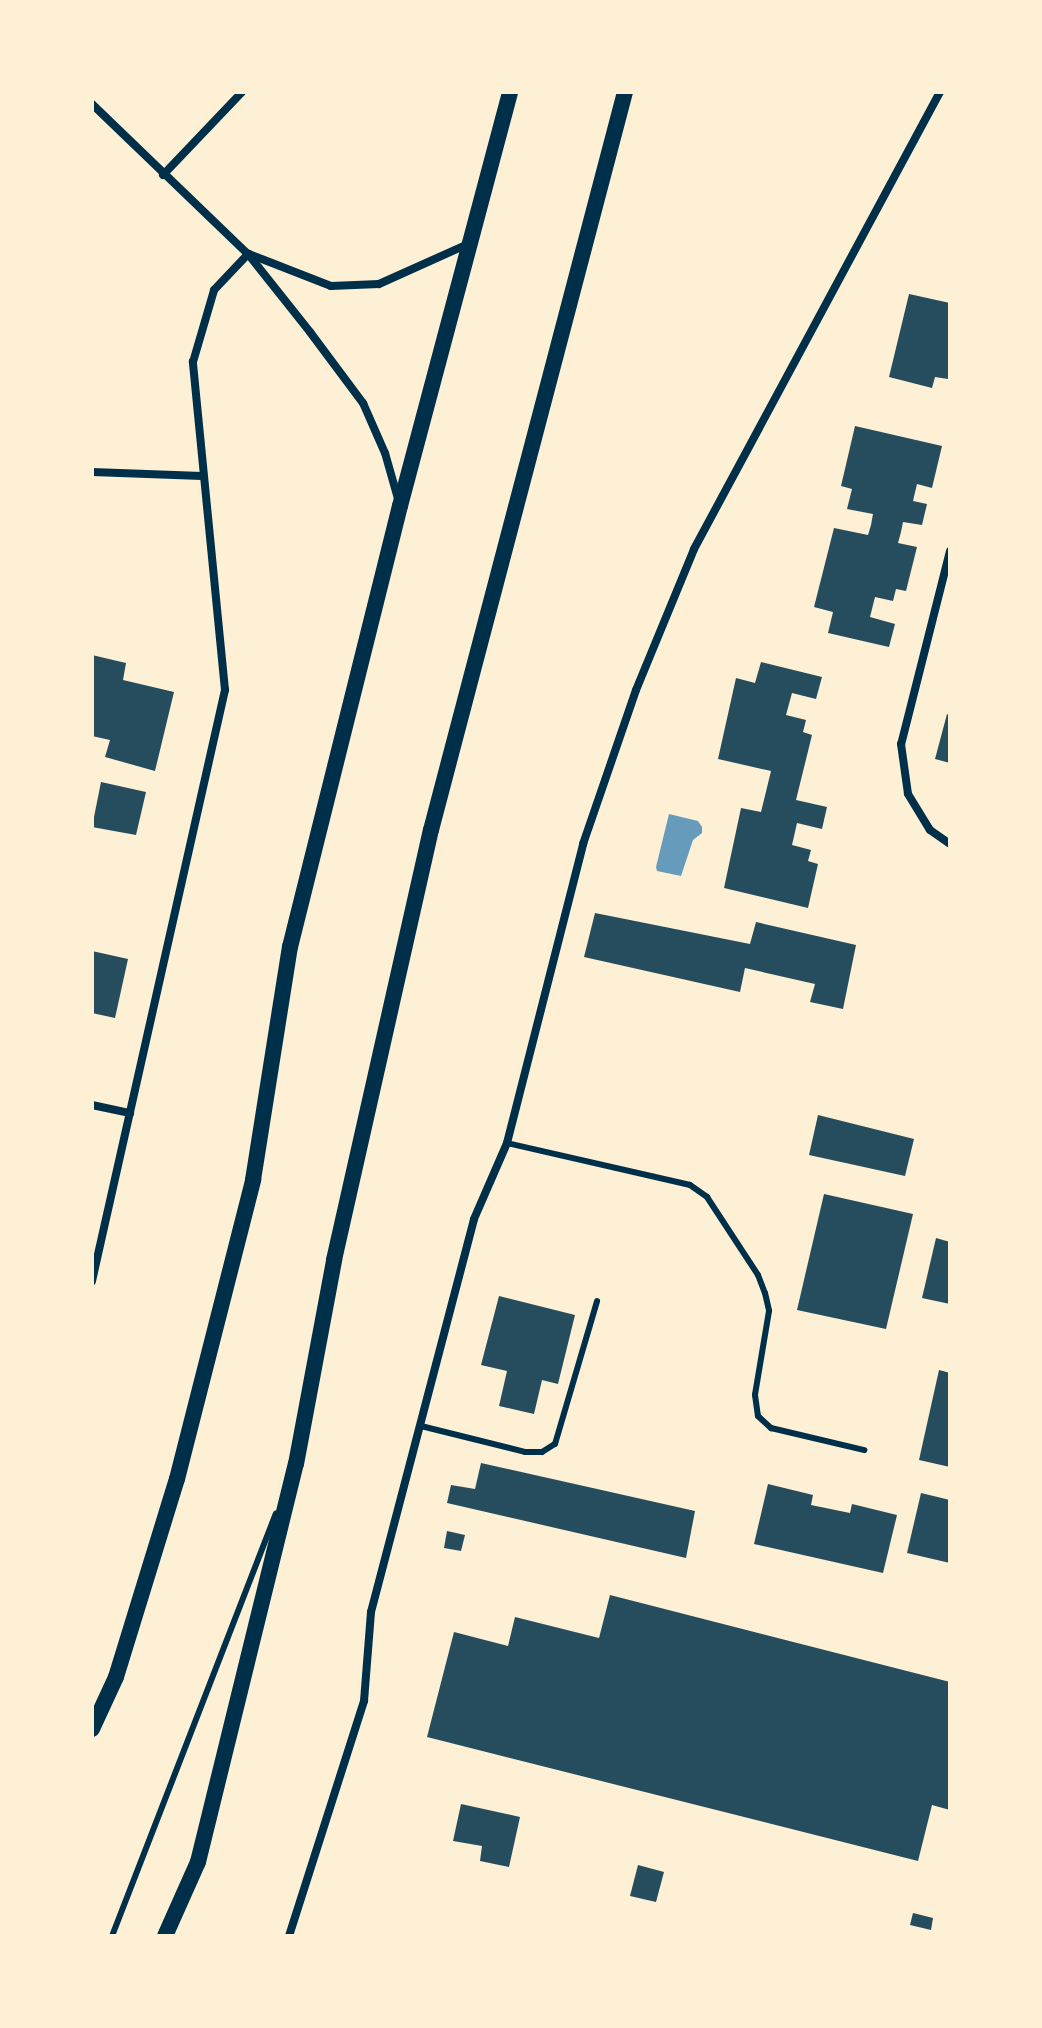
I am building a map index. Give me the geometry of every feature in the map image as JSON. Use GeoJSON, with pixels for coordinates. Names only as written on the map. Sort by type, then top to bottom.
{"type":"FeatureCollection","features":[{"type":"Feature","properties":{"kind":"main road"},"geometry":{"type":"LineString","coordinates":[[92,1729],[116,1677],[177,1479],[253,1180],[290,947],[400,506],[510,92]]}},
{"type":"Feature","properties":{"kind":"main road"},"geometry":{"type":"LineString","coordinates":[[165,1936],[198,1862],[296,1464],[334,1260],[431,830],[626,95]]}},
{"type":"Feature","properties":{"kind":"street"},"geometry":{"type":"LineString","coordinates":[[163,175],[242,92]]}},
{"type":"Feature","properties":{"kind":"street"},"geometry":{"type":"LineString","coordinates":[[289,1936],[364,1701],[371,1612],[474,1219],[507,1143],[583,844],[641,675],[694,549],[940,92]]}},
{"type":"Feature","properties":{"kind":"street"},"geometry":{"type":"LineString","coordinates":[[92,104],[248,254],[363,403],[385,453],[400,506]]}},
{"type":"Feature","properties":{"kind":"street"},"geometry":{"type":"LineString","coordinates":[[248,254],[331,286],[379,284],[468,244]]}},
{"type":"Feature","properties":{"kind":"street"},"geometry":{"type":"LineString","coordinates":[[92,1281],[225,690],[193,362],[214,290],[248,254]]}},
{"type":"Feature","properties":{"kind":"street"},"geometry":{"type":"LineString","coordinates":[[92,472],[202,476]]}},
{"type":"Feature","properties":{"kind":"street"},"geometry":{"type":"LineString","coordinates":[[950,551],[901,744],[908,794],[930,830],[950,844]]}},
{"type":"Feature","properties":{"kind":"street"},"geometry":{"type":"LineString","coordinates":[[92,1105],[130,1113]]}},
{"type":"Feature","properties":{"kind":"lane"},"geometry":{"type":"LineString","coordinates":[[507,1143],[690,1185],[707,1197],[758,1275],[765,1293],[769,1311],[755,1395],[758,1416],[771,1428],[864,1450]]}},
{"type":"Feature","properties":{"kind":"lane"},"geometry":{"type":"LineString","coordinates":[[421,1426],[525,1452],[542,1452],[555,1444],[597,1301]]}},
{"type":"Feature","properties":{"kind":"lane"},"geometry":{"type":"LineString","coordinates":[[112,1936],[296,1464]]}},
{"type":"Feature","properties":{"kind":"water"},"geometry":{"type":"Polygon","coordinates":[[[669,814],[698,821],[702,827],[702,833],[693,840],[681,876],[657,871],[656,867],[669,814]]]}},
{"type":"Feature","properties":{"kind":"building"},"geometry":{"type":"Polygon","coordinates":[[[909,294],[950,303],[950,371],[948,379],[935,377],[932,388],[889,377],[909,294]]]}},
{"type":"Feature","properties":{"kind":"building"},"geometry":{"type":"Polygon","coordinates":[[[855,426],[942,446],[932,488],[917,484],[913,501],[927,504],[922,525],[903,522],[898,543],[917,547],[906,591],[896,589],[893,601],[875,597],[870,617],[895,624],[889,647],[828,633],[833,612],[814,607],[834,528],[868,535],[871,525],[873,514],[847,509],[852,489],[841,486],[855,426]]]}},
{"type":"Feature","properties":{"kind":"building"},"geometry":{"type":"Polygon","coordinates":[[[92,655],[126,663],[123,680],[174,692],[155,771],[105,757],[110,740],[92,736],[92,655]]]}},
{"type":"Feature","properties":{"kind":"building"},"geometry":{"type":"Polygon","coordinates":[[[761,662],[822,677],[816,699],[792,693],[786,715],[806,720],[803,732],[812,735],[796,800],[827,807],[822,829],[797,823],[792,845],[811,850],[808,861],[818,864],[808,908],[724,888],[741,808],[761,812],[771,771],[718,759],[736,678],[755,683],[761,662]]]}},
{"type":"Feature","properties":{"kind":"building"},"geometry":{"type":"Polygon","coordinates":[[[947,714],[950,716],[950,763],[935,759],[947,714]]]}},
{"type":"Feature","properties":{"kind":"building"},"geometry":{"type":"Polygon","coordinates":[[[101,782],[146,792],[136,835],[92,827],[101,782]]]}},
{"type":"Feature","properties":{"kind":"building"},"geometry":{"type":"Polygon","coordinates":[[[595,913],[750,944],[756,922],[856,945],[843,1009],[810,1002],[815,984],[745,968],[740,992],[584,957],[595,913]]]}},
{"type":"Feature","properties":{"kind":"building"},"geometry":{"type":"Polygon","coordinates":[[[92,951],[128,959],[115,1018],[92,1013],[92,951]]]}},
{"type":"Feature","properties":{"kind":"building"},"geometry":{"type":"Polygon","coordinates":[[[818,1115],[914,1139],[905,1176],[809,1155],[818,1115]]]}},
{"type":"Feature","properties":{"kind":"building"},"geometry":{"type":"Polygon","coordinates":[[[824,1194],[913,1214],[886,1329],[797,1310],[824,1194]]]}},
{"type":"Feature","properties":{"kind":"building"},"geometry":{"type":"Polygon","coordinates":[[[936,1238],[950,1242],[950,1304],[922,1298],[936,1238]]]}},
{"type":"Feature","properties":{"kind":"building"},"geometry":{"type":"Polygon","coordinates":[[[499,1296],[575,1315],[558,1384],[542,1380],[534,1414],[499,1406],[507,1371],[481,1365],[499,1296]]]}},
{"type":"Feature","properties":{"kind":"building"},"geometry":{"type":"Polygon","coordinates":[[[939,1370],[950,1373],[950,1467],[919,1460],[939,1370]]]}},
{"type":"Feature","properties":{"kind":"building"},"geometry":{"type":"Polygon","coordinates":[[[481,1463],[695,1511],[686,1558],[447,1503],[451,1485],[475,1489],[481,1463]]]}},
{"type":"Feature","properties":{"kind":"building"},"geometry":{"type":"Polygon","coordinates":[[[768,1484],[813,1495],[811,1505],[850,1513],[852,1504],[897,1515],[883,1573],[754,1544],[768,1484]]]}},
{"type":"Feature","properties":{"kind":"building"},"geometry":{"type":"Polygon","coordinates":[[[921,1493],[950,1500],[950,1563],[907,1553],[921,1493]]]}},
{"type":"Feature","properties":{"kind":"building"},"geometry":{"type":"Polygon","coordinates":[[[447,1531],[465,1535],[461,1551],[444,1548],[447,1531]]]}},
{"type":"Feature","properties":{"kind":"building"},"geometry":{"type":"Polygon","coordinates":[[[610,1595],[950,1682],[950,1810],[932,1805],[918,1861],[427,1737],[454,1632],[508,1646],[515,1617],[599,1638],[610,1595]]]}},
{"type":"Feature","properties":{"kind":"building"},"geometry":{"type":"Polygon","coordinates":[[[461,1804],[520,1817],[509,1867],[480,1861],[482,1846],[453,1841],[461,1804]]]}},
{"type":"Feature","properties":{"kind":"building"},"geometry":{"type":"Polygon","coordinates":[[[638,1865],[664,1872],[656,1902],[630,1896],[638,1865]]]}},
{"type":"Feature","properties":{"kind":"building"},"geometry":{"type":"Polygon","coordinates":[[[913,1913],[933,1918],[931,1930],[910,1925],[913,1913]]]}}]}
